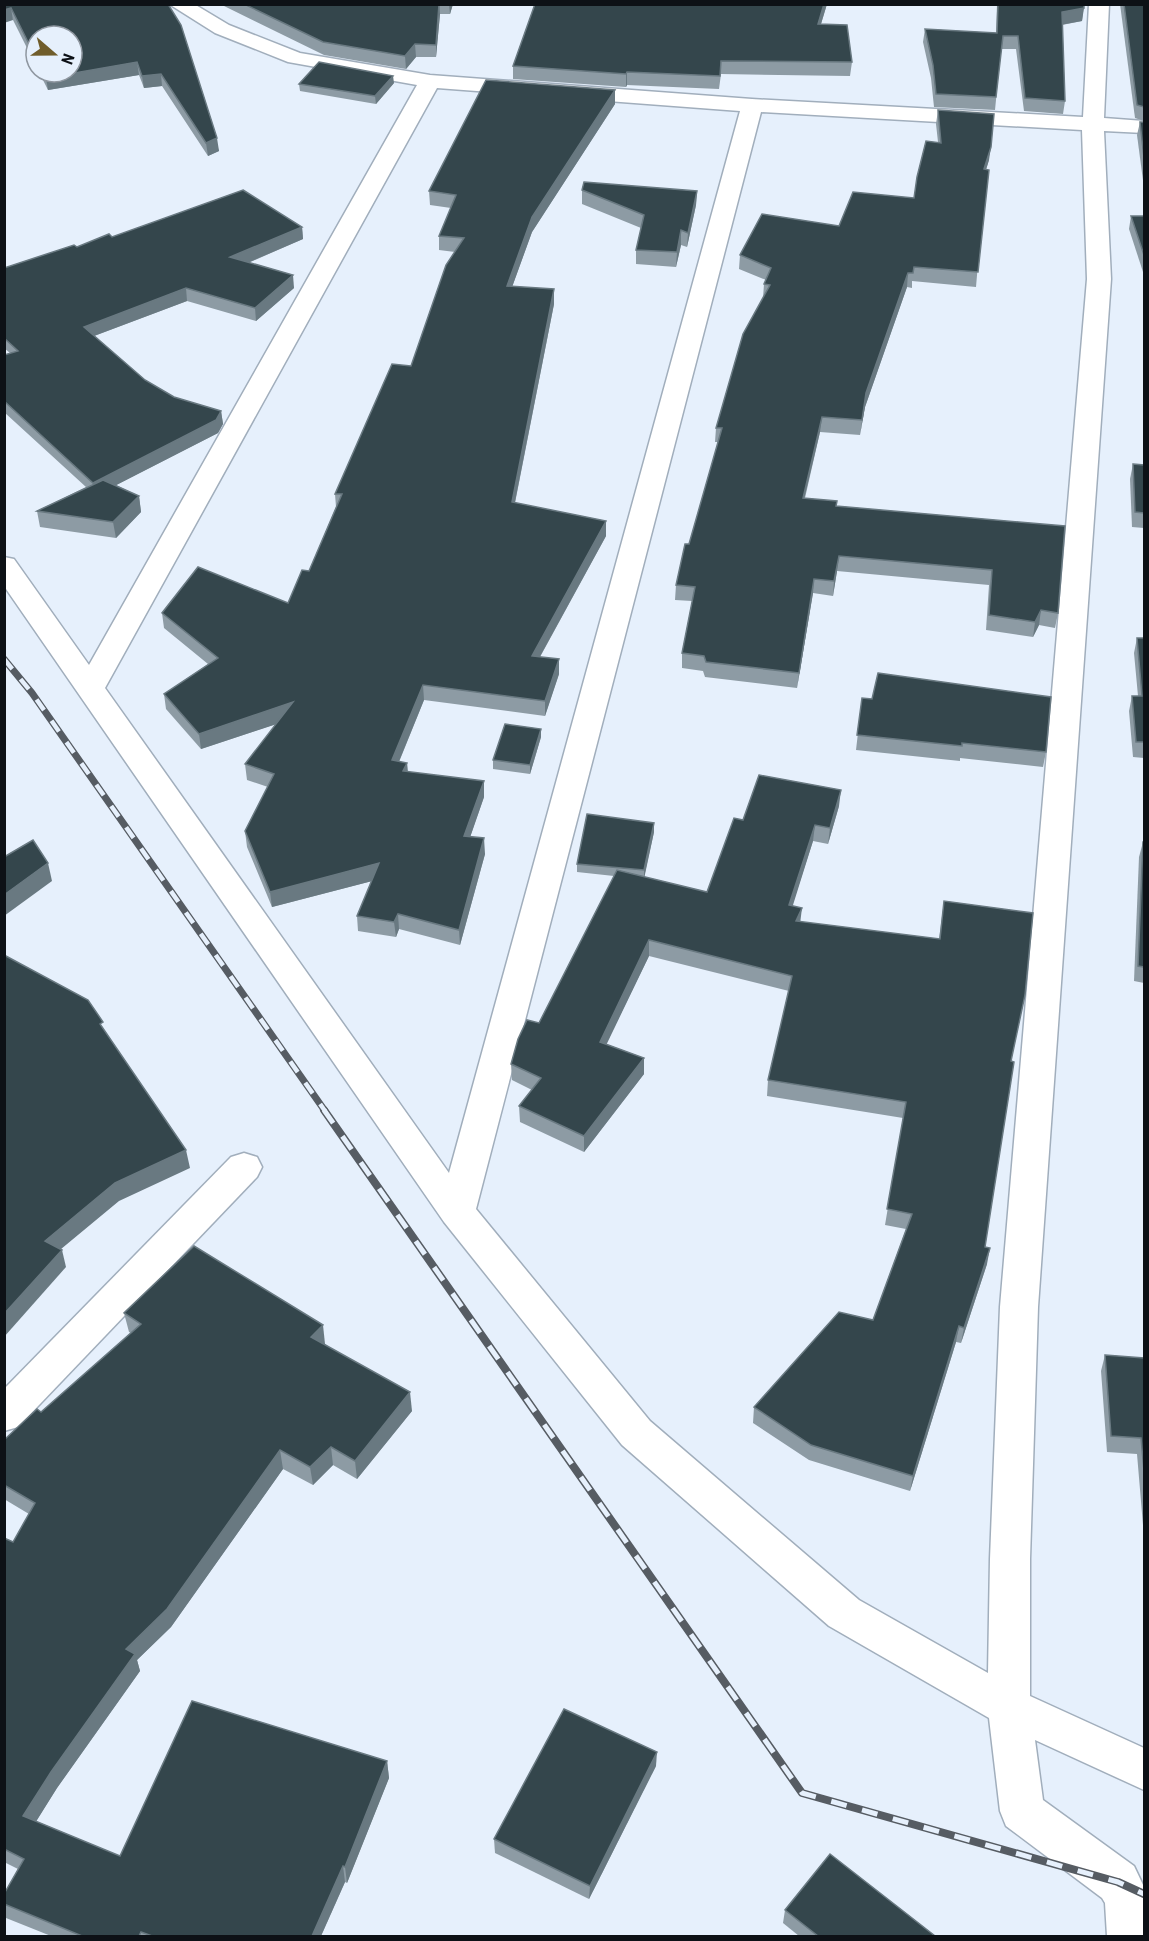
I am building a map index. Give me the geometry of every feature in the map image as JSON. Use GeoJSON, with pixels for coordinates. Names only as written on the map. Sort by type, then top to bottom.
{"type":"FeatureCollection","features":[{"type":"Feature","properties":{"kind":"street"},"geometry":{"type":"LineString","coordinates":[[179,4],[222,29],[295,58],[430,81],[752,105],[1144,127]]}},
{"type":"Feature","properties":{"kind":"street"},"geometry":{"type":"LineString","coordinates":[[1099,4],[1093,124],[1099,279],[1019,1307],[1010,1559],[1009,1707],[1022,1811],[1118,1882],[1134,1916]]}},
{"type":"Feature","properties":{"kind":"street"},"geometry":{"type":"LineString","coordinates":[[91,687],[430,81]]}},
{"type":"Feature","properties":{"kind":"street"},"geometry":{"type":"LineString","coordinates":[[457,1212],[752,105]]}},
{"type":"Feature","properties":{"kind":"street"},"geometry":{"type":"LineString","coordinates":[[4,565],[457,1212],[636,1433],[844,1613],[1009,1707],[1144,1768]]}},
{"type":"Feature","properties":{"kind":"street"},"geometry":{"type":"LineString","coordinates":[[4,1415],[244,1167]]}},
{"type":"Feature","properties":{"kind":"building"},"geometry":{"type":"Polygon","coordinates":[[[4,4],[168,4],[181,25],[217,138],[206,143],[161,74],[142,76],[137,62],[84,71],[84,24],[24,24],[24,34],[11,8],[4,10],[4,4]]]}},
{"type":"Feature","properties":{"kind":"building"},"geometry":{"type":"Polygon","coordinates":[[[244,4],[439,4],[436,45],[415,44],[405,56],[323,42],[244,4]]]}},
{"type":"Feature","properties":{"kind":"building"},"geometry":{"type":"Polygon","coordinates":[[[535,4],[824,4],[818,24],[847,25],[852,62],[721,61],[720,76],[627,72],[626,74],[513,66],[535,4]]]}},
{"type":"Feature","properties":{"kind":"building"},"geometry":{"type":"Polygon","coordinates":[[[998,4],[1084,4],[1084,8],[1062,12],[1065,101],[1025,98],[1018,36],[1003,36],[996,97],[936,94],[933,65],[925,29],[997,33],[998,4]]]}},
{"type":"Feature","properties":{"kind":"building"},"geometry":{"type":"Polygon","coordinates":[[[1124,4],[1144,4],[1144,107],[1137,105],[1124,4]]]}},
{"type":"Feature","properties":{"kind":"building"},"geometry":{"type":"Polygon","coordinates":[[[319,62],[393,76],[375,96],[299,84],[319,62]]]}},
{"type":"Feature","properties":{"kind":"building"},"geometry":{"type":"Polygon","coordinates":[[[486,80],[615,90],[532,217],[507,286],[554,289],[512,502],[606,521],[532,656],[559,659],[545,701],[423,685],[392,760],[407,763],[403,771],[484,781],[464,836],[484,838],[459,930],[398,914],[394,922],[357,916],[379,863],[270,892],[245,831],[274,774],[245,764],[293,702],[199,734],[164,694],[218,658],[162,613],[198,567],[288,603],[302,570],[309,571],[342,494],[335,494],[392,364],[411,366],[446,265],[464,238],[439,236],[456,195],[429,191],[486,80]]]}},
{"type":"Feature","properties":{"kind":"building"},"geometry":{"type":"Polygon","coordinates":[[[938,110],[994,114],[991,147],[984,169],[989,170],[978,272],[914,267],[913,273],[908,273],[866,393],[862,420],[822,417],[803,498],[837,501],[836,506],[1065,526],[1058,613],[1041,610],[1035,622],[989,615],[992,570],[839,556],[834,581],[814,579],[799,673],[706,662],[704,656],[682,653],[695,587],[676,585],[685,544],[689,544],[722,428],[716,428],[743,334],[770,285],[764,284],[771,268],[740,255],[762,214],[839,226],[853,192],[914,198],[926,141],[941,143],[938,110]]]}},
{"type":"Feature","properties":{"kind":"building"},"geometry":{"type":"Polygon","coordinates":[[[1140,122],[1144,122],[1144,158],[1140,122]]]}},
{"type":"Feature","properties":{"kind":"building"},"geometry":{"type":"Polygon","coordinates":[[[584,182],[697,191],[688,233],[681,230],[677,252],[636,250],[644,215],[582,190],[584,182]]]}},
{"type":"Feature","properties":{"kind":"building"},"geometry":{"type":"Polygon","coordinates":[[[243,190],[302,227],[230,257],[293,275],[255,308],[186,288],[84,327],[145,380],[174,397],[221,411],[216,420],[93,483],[4,401],[4,355],[18,351],[4,338],[4,268],[74,245],[77,247],[109,234],[112,237],[243,190]]]}},
{"type":"Feature","properties":{"kind":"building"},"geometry":{"type":"Polygon","coordinates":[[[1131,216],[1144,216],[1144,255],[1131,216]]]}},
{"type":"Feature","properties":{"kind":"building"},"geometry":{"type":"Polygon","coordinates":[[[1133,464],[1144,465],[1144,513],[1135,512],[1133,464]]]}},
{"type":"Feature","properties":{"kind":"building"},"geometry":{"type":"Polygon","coordinates":[[[103,480],[139,496],[113,522],[37,511],[103,480]]]}},
{"type":"Feature","properties":{"kind":"building"},"geometry":{"type":"Polygon","coordinates":[[[1137,638],[1144,638],[1144,742],[1136,742],[1132,696],[1142,696],[1137,638]]]}},
{"type":"Feature","properties":{"kind":"building"},"geometry":{"type":"Polygon","coordinates":[[[878,673],[1051,697],[1046,752],[857,735],[862,698],[872,699],[878,673]]]}},
{"type":"Feature","properties":{"kind":"building"},"geometry":{"type":"Polygon","coordinates":[[[505,724],[541,729],[530,765],[493,760],[505,724]]]}},
{"type":"Feature","properties":{"kind":"building"},"geometry":{"type":"Polygon","coordinates":[[[759,775],[841,790],[830,828],[815,825],[789,905],[802,908],[796,921],[940,939],[944,901],[1033,913],[1025,995],[1011,1061],[1014,1062],[985,1247],[990,1248],[964,1328],[959,1326],[913,1476],[811,1445],[754,1407],[839,1312],[873,1320],[912,1214],[887,1209],[906,1102],[768,1080],[792,976],[649,940],[600,1042],[644,1058],[584,1136],[519,1106],[541,1078],[511,1064],[518,1039],[527,1020],[539,1023],[617,870],[707,892],[734,818],[743,820],[759,775]]]}},
{"type":"Feature","properties":{"kind":"building"},"geometry":{"type":"Polygon","coordinates":[[[587,814],[654,823],[644,870],[577,864],[587,814]]]}},
{"type":"Feature","properties":{"kind":"building"},"geometry":{"type":"Polygon","coordinates":[[[33,840],[48,863],[4,895],[4,857],[33,840]]]}},
{"type":"Feature","properties":{"kind":"building"},"geometry":{"type":"Polygon","coordinates":[[[1144,842],[1144,967],[1138,966],[1144,842]]]}},
{"type":"Feature","properties":{"kind":"building"},"geometry":{"type":"Polygon","coordinates":[[[4,955],[88,1000],[103,1022],[100,1024],[186,1150],[115,1183],[45,1241],[62,1250],[4,1314],[4,955]]]}},
{"type":"Feature","properties":{"kind":"building"},"geometry":{"type":"Polygon","coordinates":[[[194,1246],[323,1325],[311,1337],[410,1392],[355,1461],[331,1447],[310,1467],[280,1450],[167,1609],[126,1649],[135,1654],[51,1772],[23,1816],[120,1856],[192,1701],[387,1761],[345,1867],[343,1866],[312,1936],[152,1936],[141,1932],[139,1936],[82,1936],[4,1904],[4,1894],[24,1859],[4,1849],[4,1538],[13,1542],[35,1503],[4,1485],[4,1440],[37,1409],[41,1412],[141,1324],[124,1313],[194,1246]]]}},
{"type":"Feature","properties":{"kind":"building"},"geometry":{"type":"Polygon","coordinates":[[[1105,1355],[1144,1358],[1144,1471],[1141,1438],[1111,1436],[1105,1355]]]}},
{"type":"Feature","properties":{"kind":"building"},"geometry":{"type":"Polygon","coordinates":[[[564,1709],[657,1752],[590,1886],[494,1839],[564,1709]]]}},
{"type":"Feature","properties":{"kind":"building"},"geometry":{"type":"Polygon","coordinates":[[[830,1854],[935,1936],[818,1936],[785,1910],[830,1854]]]}},
{"type":"Feature","properties":{"kind":"railway"},"geometry":{"type":"LineString","coordinates":[[4,659],[32,693],[325,1111]]}},
{"type":"Feature","properties":{"kind":"railway"},"geometry":{"type":"LineString","coordinates":[[324,1110],[802,1793],[1118,1882],[1144,1894]]}}]}
